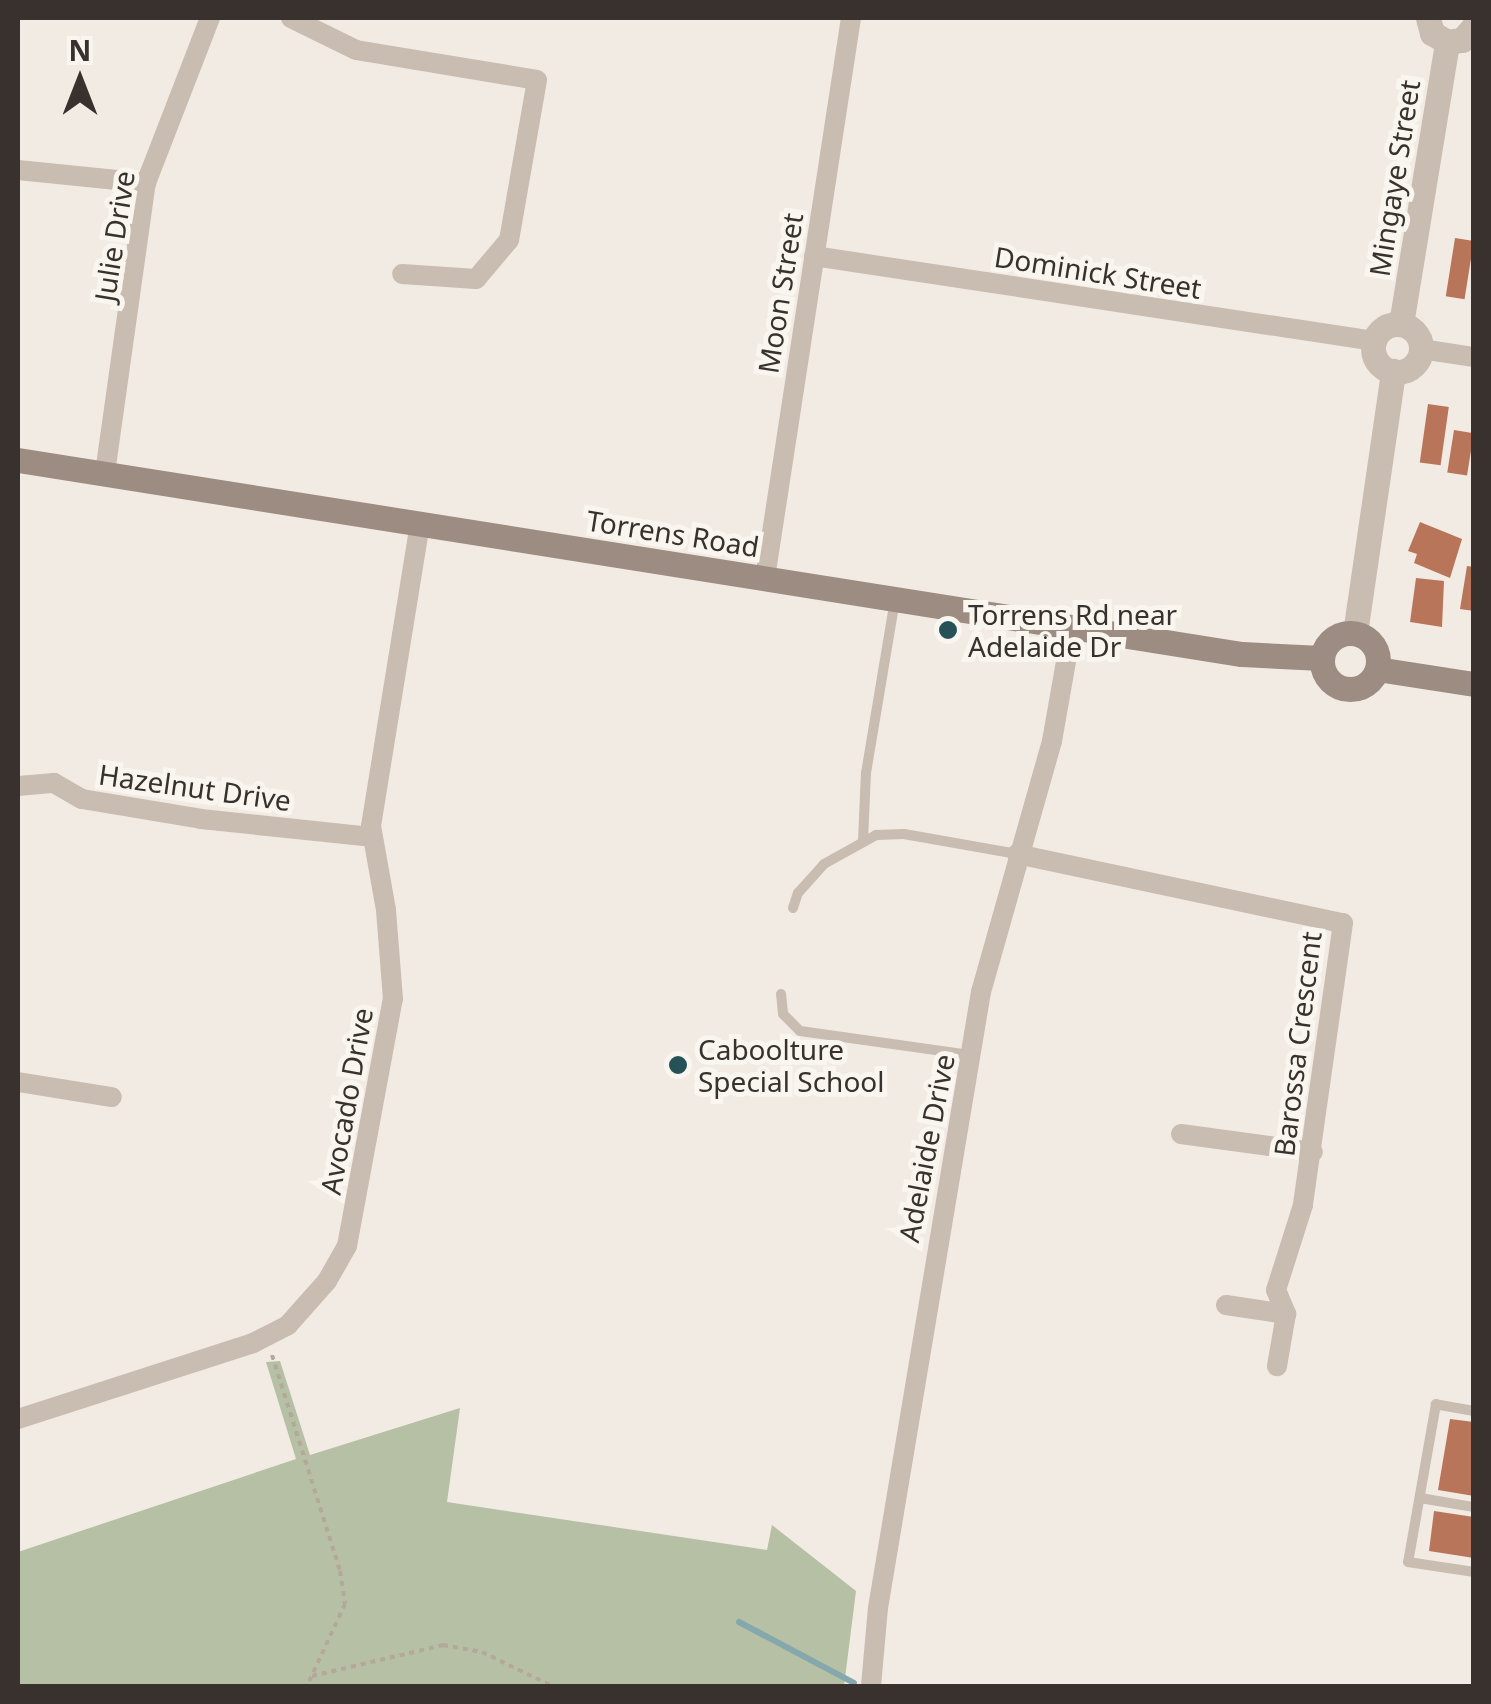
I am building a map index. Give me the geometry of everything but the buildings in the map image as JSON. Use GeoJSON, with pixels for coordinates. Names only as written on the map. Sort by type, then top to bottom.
{"type":"FeatureCollection","features":[{"type":"Feature","properties":{"kind":"main road","name":"Torrens Road"},"geometry":{"type":"LineString","coordinates":[[18,460],[1242,654],[1321,658]]}},
{"type":"Feature","properties":{"kind":"main road"},"geometry":{"type":"LineString","coordinates":[[1355,633],[1376,650],[1377,669],[1366,684],[1348,689],[1331,682],[1321,658],[1336,636],[1355,633]]}},
{"type":"Feature","properties":{"kind":"main road"},"geometry":{"type":"LineString","coordinates":[[1377,669],[1474,684]]}},
{"type":"Feature","properties":{"kind":"street","name":"Julie Drive"},"geometry":{"type":"LineString","coordinates":[[106,473],[146,183],[210,18]]}},
{"type":"Feature","properties":{"kind":"street"},"geometry":{"type":"LineString","coordinates":[[291,18],[356,50],[537,80],[509,240],[476,279],[402,274]]}},
{"type":"Feature","properties":{"kind":"street","name":"Moon Street"},"geometry":{"type":"LineString","coordinates":[[765,578],[851,18]]}},
{"type":"Feature","properties":{"kind":"street"},"geometry":{"type":"LineString","coordinates":[[1428,18],[1432,33],[1447,42],[1462,40],[1474,26]]}},
{"type":"Feature","properties":{"kind":"street","name":"Mingaye Street"},"geometry":{"type":"LineString","coordinates":[[1401,324],[1447,42]]}},
{"type":"Feature","properties":{"kind":"street"},"geometry":{"type":"LineString","coordinates":[[18,170],[146,183]]}},
{"type":"Feature","properties":{"kind":"street","name":"Dominick Street"},"geometry":{"type":"LineString","coordinates":[[814,256],[1374,341]]}},
{"type":"Feature","properties":{"kind":"street"},"geometry":{"type":"LineString","coordinates":[[1401,324],[1417,334],[1421,349],[1412,366],[1393,371],[1376,360],[1374,341],[1382,328],[1401,324]]}},
{"type":"Feature","properties":{"kind":"street"},"geometry":{"type":"LineString","coordinates":[[1421,349],[1474,358]]}},
{"type":"Feature","properties":{"kind":"street"},"geometry":{"type":"LineString","coordinates":[[1355,633],[1393,371]]}},
{"type":"Feature","properties":{"kind":"street","name":"Avocado Drive"},"geometry":{"type":"LineString","coordinates":[[18,1419],[253,1343],[288,1325],[328,1281],[348,1246],[393,998],[386,910],[371,838],[420,525]]}},
{"type":"Feature","properties":{"kind":"street","name":"Adelaide Drive"},"geometry":{"type":"LineString","coordinates":[[872,1686],[878,1608],[942,1202],[972,1055],[980,992],[1052,741],[1072,627]]}},
{"type":"Feature","properties":{"kind":"street","name":"Hazelnut Drive"},"geometry":{"type":"LineString","coordinates":[[18,786],[54,784],[82,799],[201,819],[371,838]]}},
{"type":"Feature","properties":{"kind":"street","name":"Barossa Crescent"},"geometry":{"type":"LineString","coordinates":[[1017,854],[1343,923],[1303,1205],[1276,1290],[1286,1314],[1277,1366]]}},
{"type":"Feature","properties":{"kind":"street"},"geometry":{"type":"LineString","coordinates":[[18,1082],[112,1097]]}},
{"type":"Feature","properties":{"kind":"street"},"geometry":{"type":"LineString","coordinates":[[1181,1134],[1312,1152]]}},
{"type":"Feature","properties":{"kind":"street"},"geometry":{"type":"LineString","coordinates":[[1226,1306],[1286,1314]]}},
{"type":"Feature","properties":{"kind":"lane"},"geometry":{"type":"LineString","coordinates":[[863,841],[866,773],[895,600]]}},
{"type":"Feature","properties":{"kind":"lane"},"geometry":{"type":"LineString","coordinates":[[794,908],[810,877],[876,834],[904,834],[1017,854]]}},
{"type":"Feature","properties":{"kind":"lane"},"geometry":{"type":"LineString","coordinates":[[781,994],[783,1014],[800,1032],[972,1055]]}},
{"type":"Feature","properties":{"kind":"lane"},"geometry":{"type":"LineString","coordinates":[[1474,1411],[1436,1404],[1408,1562],[1474,1572]]}},
{"type":"Feature","properties":{"kind":"lane"},"geometry":{"type":"LineString","coordinates":[[1420,1498],[1474,1508]]}},
{"type":"Feature","properties":{"kind":"path"},"geometry":{"type":"LineString","coordinates":[[272,1355],[340,1571],[344,1604],[306,1686]]}},
{"type":"Feature","properties":{"kind":"path"},"geometry":{"type":"LineString","coordinates":[[312,1676],[443,1645],[482,1652],[552,1686]]}},
{"type":"Feature","properties":{"kind":"green space"},"geometry":{"type":"Polygon","coordinates":[[[280,1361],[310,1455],[460,1408],[447,1502],[767,1550],[772,1525],[856,1591],[844,1686],[18,1686],[18,1552],[296,1459],[266,1362],[280,1361]]]}},
{"type":"Feature","properties":{"kind":"waterway"},"geometry":{"type":"LineString","coordinates":[[739,1622],[854,1683]]}},
{"type":"Feature","properties":{"kind":"place","name":"Torrens Rd near Adelaide Dr"},"geometry":{"type":"Point","coordinates":[948,630]}},
{"type":"Feature","properties":{"kind":"place","name":"Caboolture Special School"},"geometry":{"type":"Point","coordinates":[678,1065]}}]}
